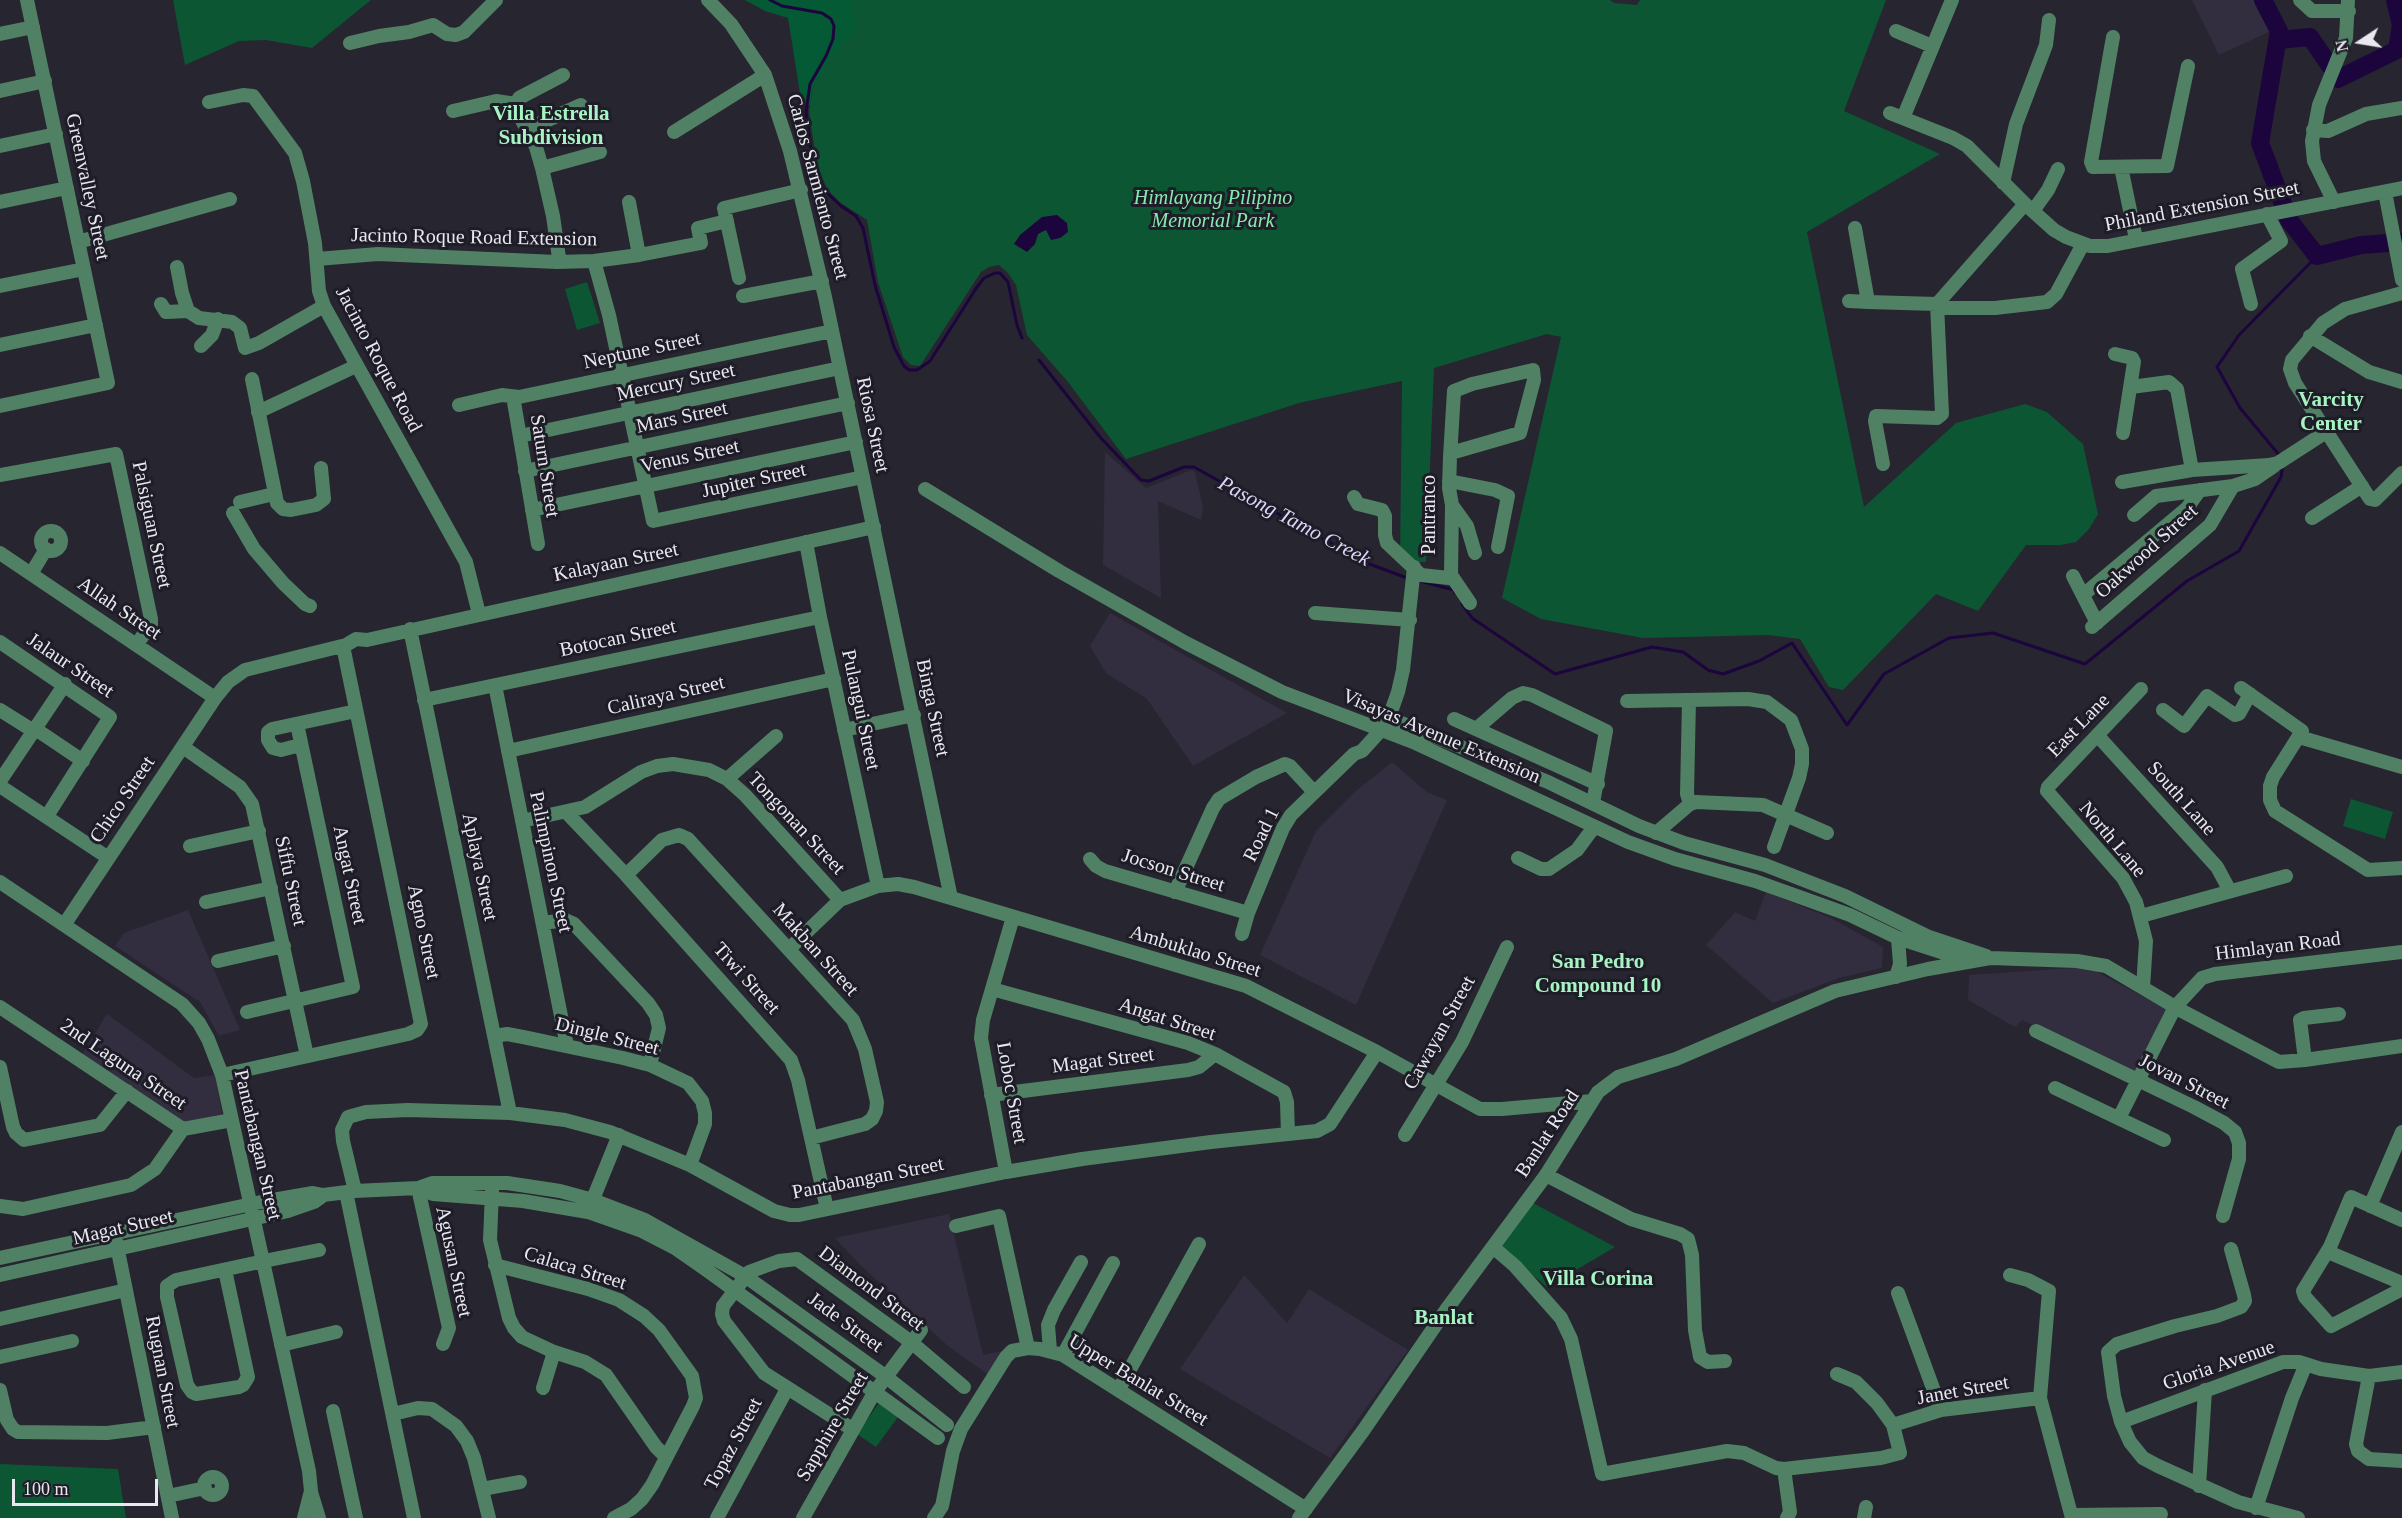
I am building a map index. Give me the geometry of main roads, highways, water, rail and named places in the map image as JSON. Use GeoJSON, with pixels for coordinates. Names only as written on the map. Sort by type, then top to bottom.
{"type":"FeatureCollection","features":[{"type":"Feature","properties":{"kind":"waterway","name":"Pasong Tamo Creek"},"geometry":{"type":"LineString","coordinates":[[770,0],[782,6],[822,13],[831,19],[834,26],[833,39],[826,56],[810,84],[806,112],[812,160],[825,191],[856,216],[863,228],[875,285],[894,347],[904,366],[909,370],[917,370],[930,361],[977,287],[984,278],[995,273],[1000,273],[1008,282],[1022,338]]}},
{"type":"Feature","properties":{"kind":"waterway"},"geometry":{"type":"LineString","coordinates":[[2263,0],[2279,31],[2260,143],[2289,220],[2317,256],[2361,245],[2402,242]]}},
{"type":"Feature","properties":{"kind":"waterway"},"geometry":{"type":"LineString","coordinates":[[2338,79],[2397,50],[2401,25],[2395,0]]}},
{"type":"Feature","properties":{"kind":"waterway"},"geometry":{"type":"LineString","coordinates":[[2278,40],[2310,37],[2330,66]]}},
{"type":"Feature","properties":{"kind":"waterway","name":"Pasong Tamo Creek"},"geometry":{"type":"LineString","coordinates":[[2280,456],[2240,408],[2217,367],[2239,335],[2317,256]]}},
{"type":"Feature","properties":{"kind":"waterway","name":"Pasong Tamo Creek"},"geometry":{"type":"LineString","coordinates":[[1039,360],[1100,437],[1141,480],[1149,481],[1184,467],[1194,467],[1367,563],[1407,578]]}},
{"type":"Feature","properties":{"kind":"waterway","name":"Pasong Tamo Creek"},"geometry":{"type":"LineString","coordinates":[[1462,604],[1472,618],[1555,674],[1652,647],[1683,652],[1708,670],[1723,674],[1759,661],[1792,643],[1847,725],[1884,674],[1949,638],[1993,633],[2085,664],[2187,581],[2239,551],[2281,477],[2283,464]]}},
{"type":"Feature","properties":{"kind":"waterway","name":"Pasong Tamo Creek"},"geometry":{"type":"LineString","coordinates":[[1420,581],[1454,590],[1455,593]]}},
{"type":"Feature","properties":{"kind":"district","name":"Villa Estrella Subdivision"},"geometry":{"type":"Point","coordinates":[551,127]}},
{"type":"Feature","properties":{"kind":"district","name":"Varcity Center"},"geometry":{"type":"Point","coordinates":[2331,413]}},
{"type":"Feature","properties":{"kind":"district","name":"San Pedro Compound 10"},"geometry":{"type":"Point","coordinates":[1598,975]}},
{"type":"Feature","properties":{"kind":"district","name":"Villa Corina"},"geometry":{"type":"Point","coordinates":[1598,1280]}},
{"type":"Feature","properties":{"kind":"district","name":"Banlat"},"geometry":{"type":"Point","coordinates":[1444,1319]}},
{"type":"Feature","properties":{"kind":"park label","name":"Himlayang Pilipino Memorial Park"},"geometry":{"type":"Point","coordinates":[1213,210]}}]}
